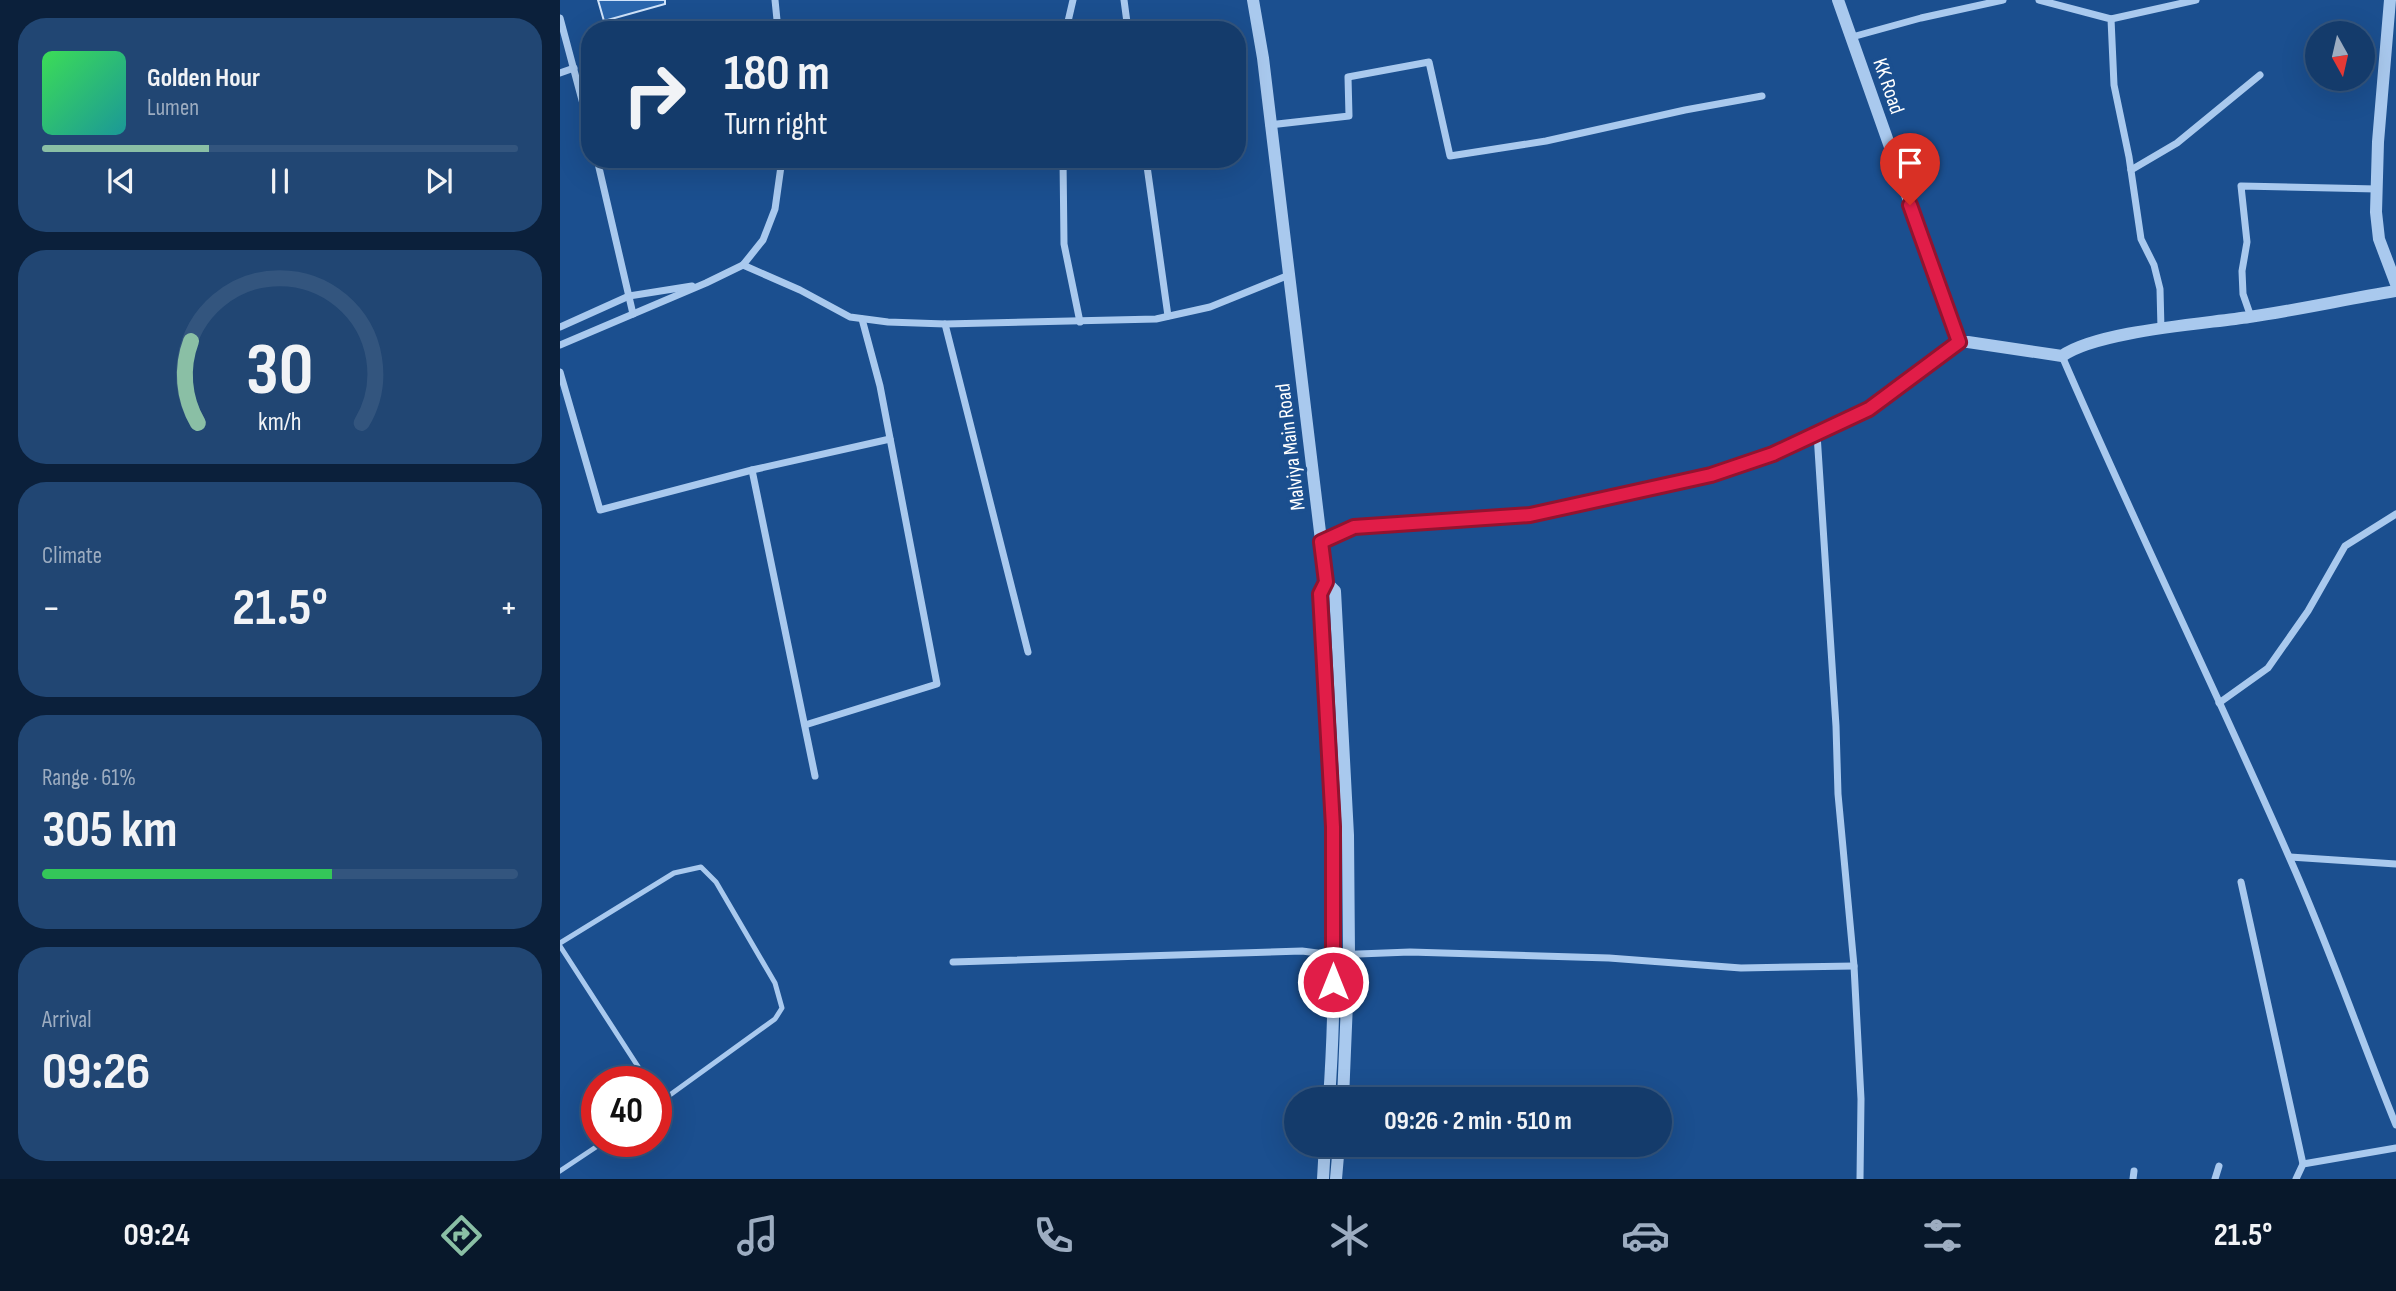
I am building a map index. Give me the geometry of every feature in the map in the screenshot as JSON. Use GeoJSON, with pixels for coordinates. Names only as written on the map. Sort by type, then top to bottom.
{"type":"FeatureCollection","features":[{"type":"Feature","properties":{"kind":"street"},"geometry":{"type":"LineString","coordinates":[[775,0],[777,21]]}},
{"type":"Feature","properties":{"kind":"street"},"geometry":{"type":"LineString","coordinates":[[1068,21],[1073,0]]}},
{"type":"Feature","properties":{"kind":"street"},"geometry":{"type":"LineString","coordinates":[[1124,0],[1127,21]]}},
{"type":"Feature","properties":{"kind":"street","name":"Malviya Main Road"},"geometry":{"type":"LineString","coordinates":[[1254,0],[1326,582],[1320,594],[1333,827],[1333,1035],[1330,1087]]}},
{"type":"Feature","properties":{"kind":"street","name":"KK Road"},"geometry":{"type":"LineString","coordinates":[[1838,0],[1959,342]]}},
{"type":"Feature","properties":{"kind":"street"},"geometry":{"type":"LineString","coordinates":[[1852,37],[2003,0]]}},
{"type":"Feature","properties":{"kind":"street"},"geometry":{"type":"LineString","coordinates":[[2039,0],[2111,19],[2196,0]]}},
{"type":"Feature","properties":{"kind":"street"},"geometry":{"type":"LineString","coordinates":[[2390,0],[2378,142],[2377,189],[2379,239],[2396,284]]}},
{"type":"Feature","properties":{"kind":"street"},"geometry":{"type":"LineString","coordinates":[[560,18],[581,96]]}},
{"type":"Feature","properties":{"kind":"street"},"geometry":{"type":"LineString","coordinates":[[2111,19],[2115,85],[2141,239],[2154,265],[2160,289],[2161,329]]}},
{"type":"Feature","properties":{"kind":"street"},"geometry":{"type":"LineString","coordinates":[[1269,125],[1349,116],[1348,77],[1429,62],[1450,156],[1546,141],[1762,96]]}},
{"type":"Feature","properties":{"kind":"street"},"geometry":{"type":"LineString","coordinates":[[560,73],[574,68]]}},
{"type":"Feature","properties":{"kind":"street"},"geometry":{"type":"LineString","coordinates":[[2131,170],[2177,143],[2260,75]]}},
{"type":"Feature","properties":{"kind":"street"},"geometry":{"type":"LineString","coordinates":[[599,168],[633,314]]}},
{"type":"Feature","properties":{"kind":"street"},"geometry":{"type":"LineString","coordinates":[[560,345],[743,265],[763,240],[775,209],[781,168]]}},
{"type":"Feature","properties":{"kind":"street"},"geometry":{"type":"LineString","coordinates":[[1063,168],[1064,244],[1080,322]]}},
{"type":"Feature","properties":{"kind":"street"},"geometry":{"type":"LineString","coordinates":[[1147,168],[1168,316]]}},
{"type":"Feature","properties":{"kind":"street"},"geometry":{"type":"LineString","coordinates":[[2251,317],[2243,294],[2242,271],[2247,242],[2241,186],[2377,189]]}},
{"type":"Feature","properties":{"kind":"street"},"geometry":{"type":"LineString","coordinates":[[743,265],[800,290],[850,317],[888,322],[945,324],[1156,319],[1210,307],[1289,275]]}},
{"type":"Feature","properties":{"kind":"street"},"geometry":{"type":"LineString","coordinates":[[560,327],[629,296],[706,283]]}},
{"type":"Feature","properties":{"kind":"street"},"geometry":{"type":"LineString","coordinates":[[1321,542],[1354,527],[1530,515],[1711,475],[1773,454],[1869,409],[1959,342],[2062,356],[2074,347],[2161,329],[2251,317],[2396,291]]}},
{"type":"Feature","properties":{"kind":"street"},"geometry":{"type":"LineString","coordinates":[[805,725],[937,684],[890,439],[871,347],[862,319]]}},
{"type":"Feature","properties":{"kind":"street"},"geometry":{"type":"LineString","coordinates":[[945,324],[1028,652]]}},
{"type":"Feature","properties":{"kind":"street"},"geometry":{"type":"LineString","coordinates":[[2062,356],[2143,540],[2290,858],[2327,944],[2396,1125]]}},
{"type":"Feature","properties":{"kind":"street"},"geometry":{"type":"LineString","coordinates":[[560,372],[600,510],[752,470],[890,439]]}},
{"type":"Feature","properties":{"kind":"street"},"geometry":{"type":"LineString","coordinates":[[1817,433],[1838,794],[1854,966],[1861,1099],[1860,1179]]}},
{"type":"Feature","properties":{"kind":"street"},"geometry":{"type":"LineString","coordinates":[[752,470],[815,776]]}},
{"type":"Feature","properties":{"kind":"street"},"geometry":{"type":"LineString","coordinates":[[2219,703],[2268,668],[2308,611],[2345,545],[2396,514]]}},
{"type":"Feature","properties":{"kind":"street"},"geometry":{"type":"LineString","coordinates":[[1326,582],[1335,591],[1348,835],[1349,954],[1343,1087]]}},
{"type":"Feature","properties":{"kind":"street"},"geometry":{"type":"LineString","coordinates":[[1326,702],[1340,701]]}},
{"type":"Feature","properties":{"kind":"street"},"geometry":{"type":"LineString","coordinates":[[2290,858],[2396,864]]}},
{"type":"Feature","properties":{"kind":"street"},"geometry":{"type":"LineString","coordinates":[[2241,882],[2303,1164],[2296,1179]]}},
{"type":"Feature","properties":{"kind":"street"},"geometry":{"type":"LineString","coordinates":[[953,962],[1302,951],[1333,955],[1410,952],[1609,958],[1741,968],[1854,966]]}},
{"type":"Feature","properties":{"kind":"street"},"geometry":{"type":"LineString","coordinates":[[2303,1164],[2396,1148]]}},
{"type":"Feature","properties":{"kind":"street"},"geometry":{"type":"LineString","coordinates":[[1323,1179],[1324,1157]]}},
{"type":"Feature","properties":{"kind":"street"},"geometry":{"type":"LineString","coordinates":[[1336,1179],[1338,1157]]}},
{"type":"Feature","properties":{"kind":"street"},"geometry":{"type":"LineString","coordinates":[[2215,1179],[2219,1166]]}},
{"type":"Feature","properties":{"kind":"lane"},"geometry":{"type":"LineString","coordinates":[[638,1066],[560,944],[674,873],[701,867],[716,882],[775,983],[782,1008],[775,1019],[672,1094]]}},
{"type":"Feature","properties":{"kind":"lane"},"geometry":{"type":"LineString","coordinates":[[560,1171],[581,1157]]}},
{"type":"Feature","properties":{"kind":"building"},"geometry":{"type":"Polygon","coordinates":[[[598,0],[665,0],[665,4],[604,21],[598,0]]]}},
{"type":"Feature","properties":{"kind":"route"},"geometry":{"type":"LineString","coordinates":[[1333,982],[1333,827],[1320,594],[1326,582],[1321,542],[1354,527],[1530,515],[1711,475],[1773,454],[1869,409],[1959,342],[1910,205]]}}]}
